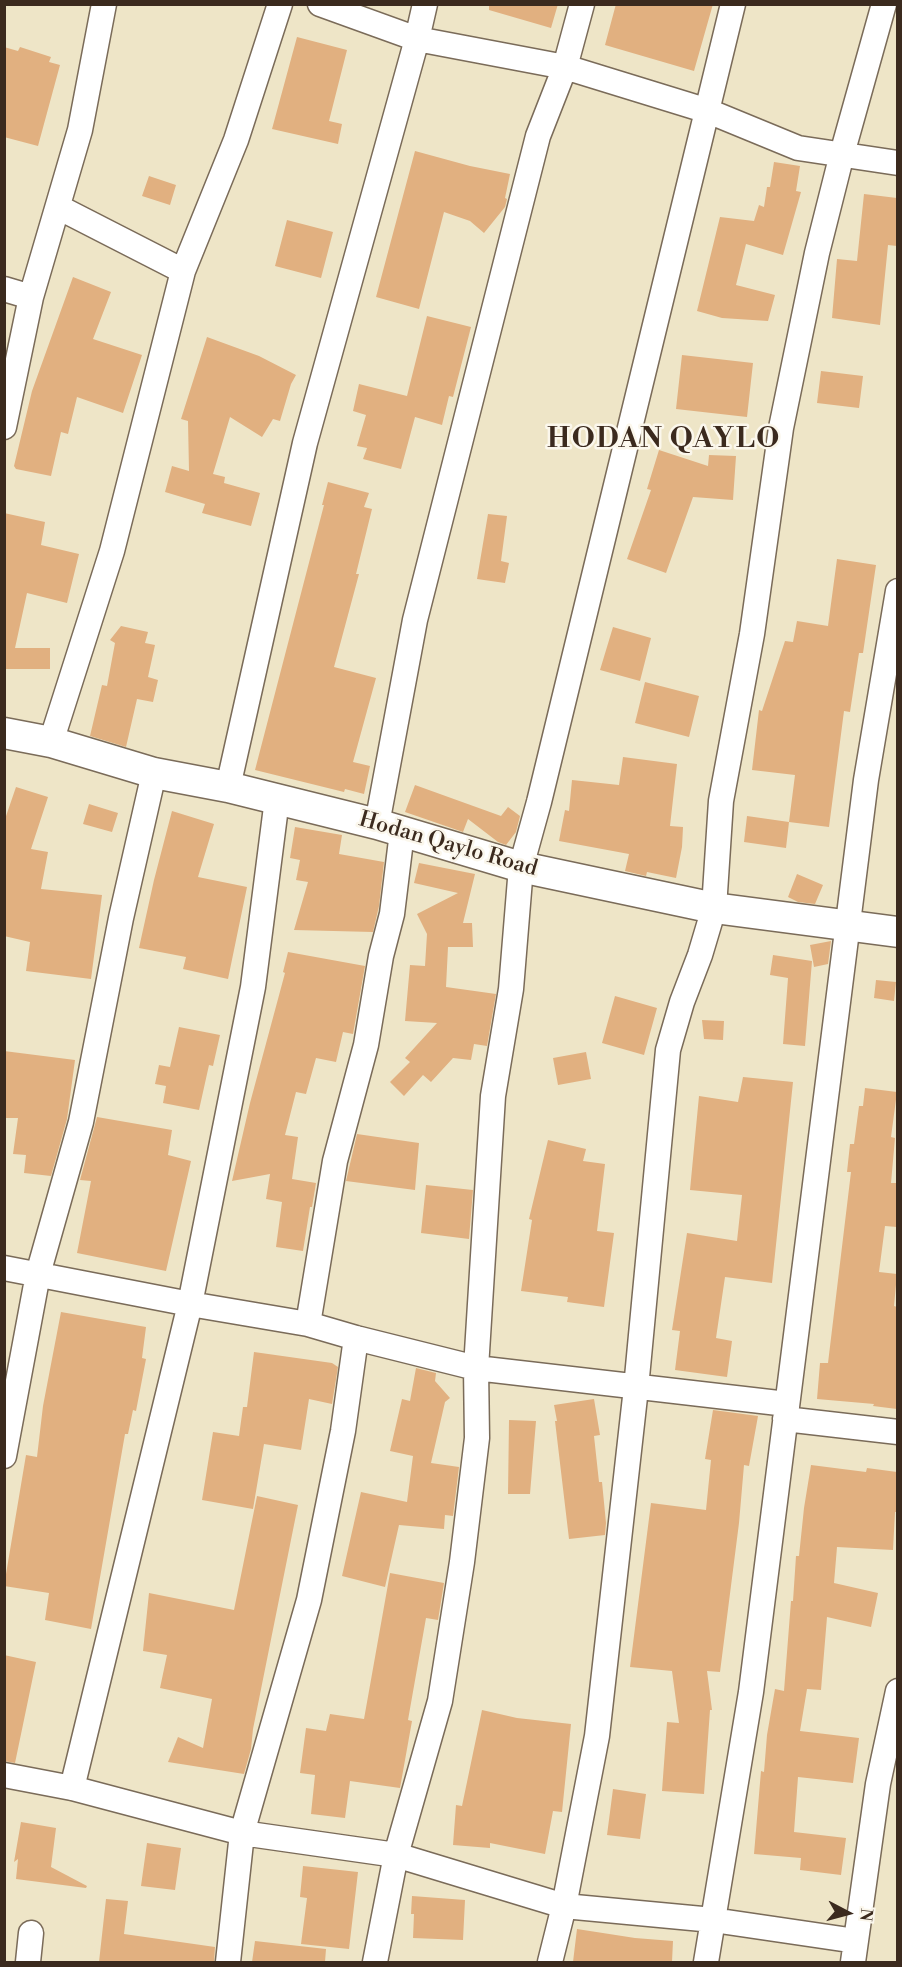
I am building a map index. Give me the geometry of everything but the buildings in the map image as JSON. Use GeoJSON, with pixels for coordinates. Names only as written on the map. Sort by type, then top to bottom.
{"type":"FeatureCollection","features":[{"type":"Feature","properties":{"kind":"street"},"geometry":{"type":"LineString","coordinates":[[4,427],[31,297],[80,130],[104,4]]}},
{"type":"Feature","properties":{"kind":"street"},"geometry":{"type":"LineString","coordinates":[[51,742],[112,551],[183,271],[236,140],[280,4]]}},
{"type":"Feature","properties":{"kind":"street"},"geometry":{"type":"LineString","coordinates":[[320,4],[417,39],[565,67],[708,111],[798,148],[897,163]]}},
{"type":"Feature","properties":{"kind":"street"},"geometry":{"type":"LineString","coordinates":[[228,787],[305,443],[425,4]]}},
{"type":"Feature","properties":{"kind":"street"},"geometry":{"type":"LineString","coordinates":[[308,1324],[335,1161],[366,1045],[381,956],[392,914],[389,828],[415,620],[538,136],[565,67],[582,4]]}},
{"type":"Feature","properties":{"kind":"street"},"geometry":{"type":"LineString","coordinates":[[375,1962],[396,1855],[440,1701],[462,1562],[477,1438],[476,1368],[493,1096],[511,989],[521,867],[539,802],[734,4]]}},
{"type":"Feature","properties":{"kind":"street"},"geometry":{"type":"LineString","coordinates":[[550,1962],[564,1906],[597,1736],[636,1388],[668,1050],[714,908],[721,801],[752,634],[781,428],[817,253],[884,4]]}},
{"type":"Feature","properties":{"kind":"street"},"geometry":{"type":"LineString","coordinates":[[58,207],[183,271]]}},
{"type":"Feature","properties":{"kind":"street"},"geometry":{"type":"LineString","coordinates":[[4,290],[31,297]]}},
{"type":"Feature","properties":{"kind":"street"},"geometry":{"type":"LineString","coordinates":[[706,1962],[751,1692],[866,780],[897,591]]}},
{"type":"Feature","properties":{"kind":"street","name":"Hodan Qaylo Road"},"geometry":{"type":"LineString","coordinates":[[4,733],[51,742],[153,773],[278,799],[389,828],[521,867],[714,908],[897,932]]}},
{"type":"Feature","properties":{"kind":"street"},"geometry":{"type":"LineString","coordinates":[[4,1456],[38,1274],[81,1122],[121,918],[153,773]]}},
{"type":"Feature","properties":{"kind":"street"},"geometry":{"type":"LineString","coordinates":[[72,1788],[190,1304],[253,987],[278,799]]}},
{"type":"Feature","properties":{"kind":"street"},"geometry":{"type":"LineString","coordinates":[[4,1268],[308,1324],[476,1368],[636,1388],[786,1411],[897,1432]]}},
{"type":"Feature","properties":{"kind":"street"},"geometry":{"type":"LineString","coordinates":[[228,1962],[242,1833],[309,1600],[343,1431],[356,1338]]}},
{"type":"Feature","properties":{"kind":"street"},"geometry":{"type":"LineString","coordinates":[[4,1775],[72,1788],[242,1833],[396,1855],[564,1906],[713,1920],[854,1952],[878,1784],[897,1691]]}},
{"type":"Feature","properties":{"kind":"street"},"geometry":{"type":"LineString","coordinates":[[28,1962],[31,1933]]}},
{"type":"Feature","properties":{"kind":"district","name":"HODAN QAYLO"},"geometry":{"type":"Point","coordinates":[664,440]}}]}
